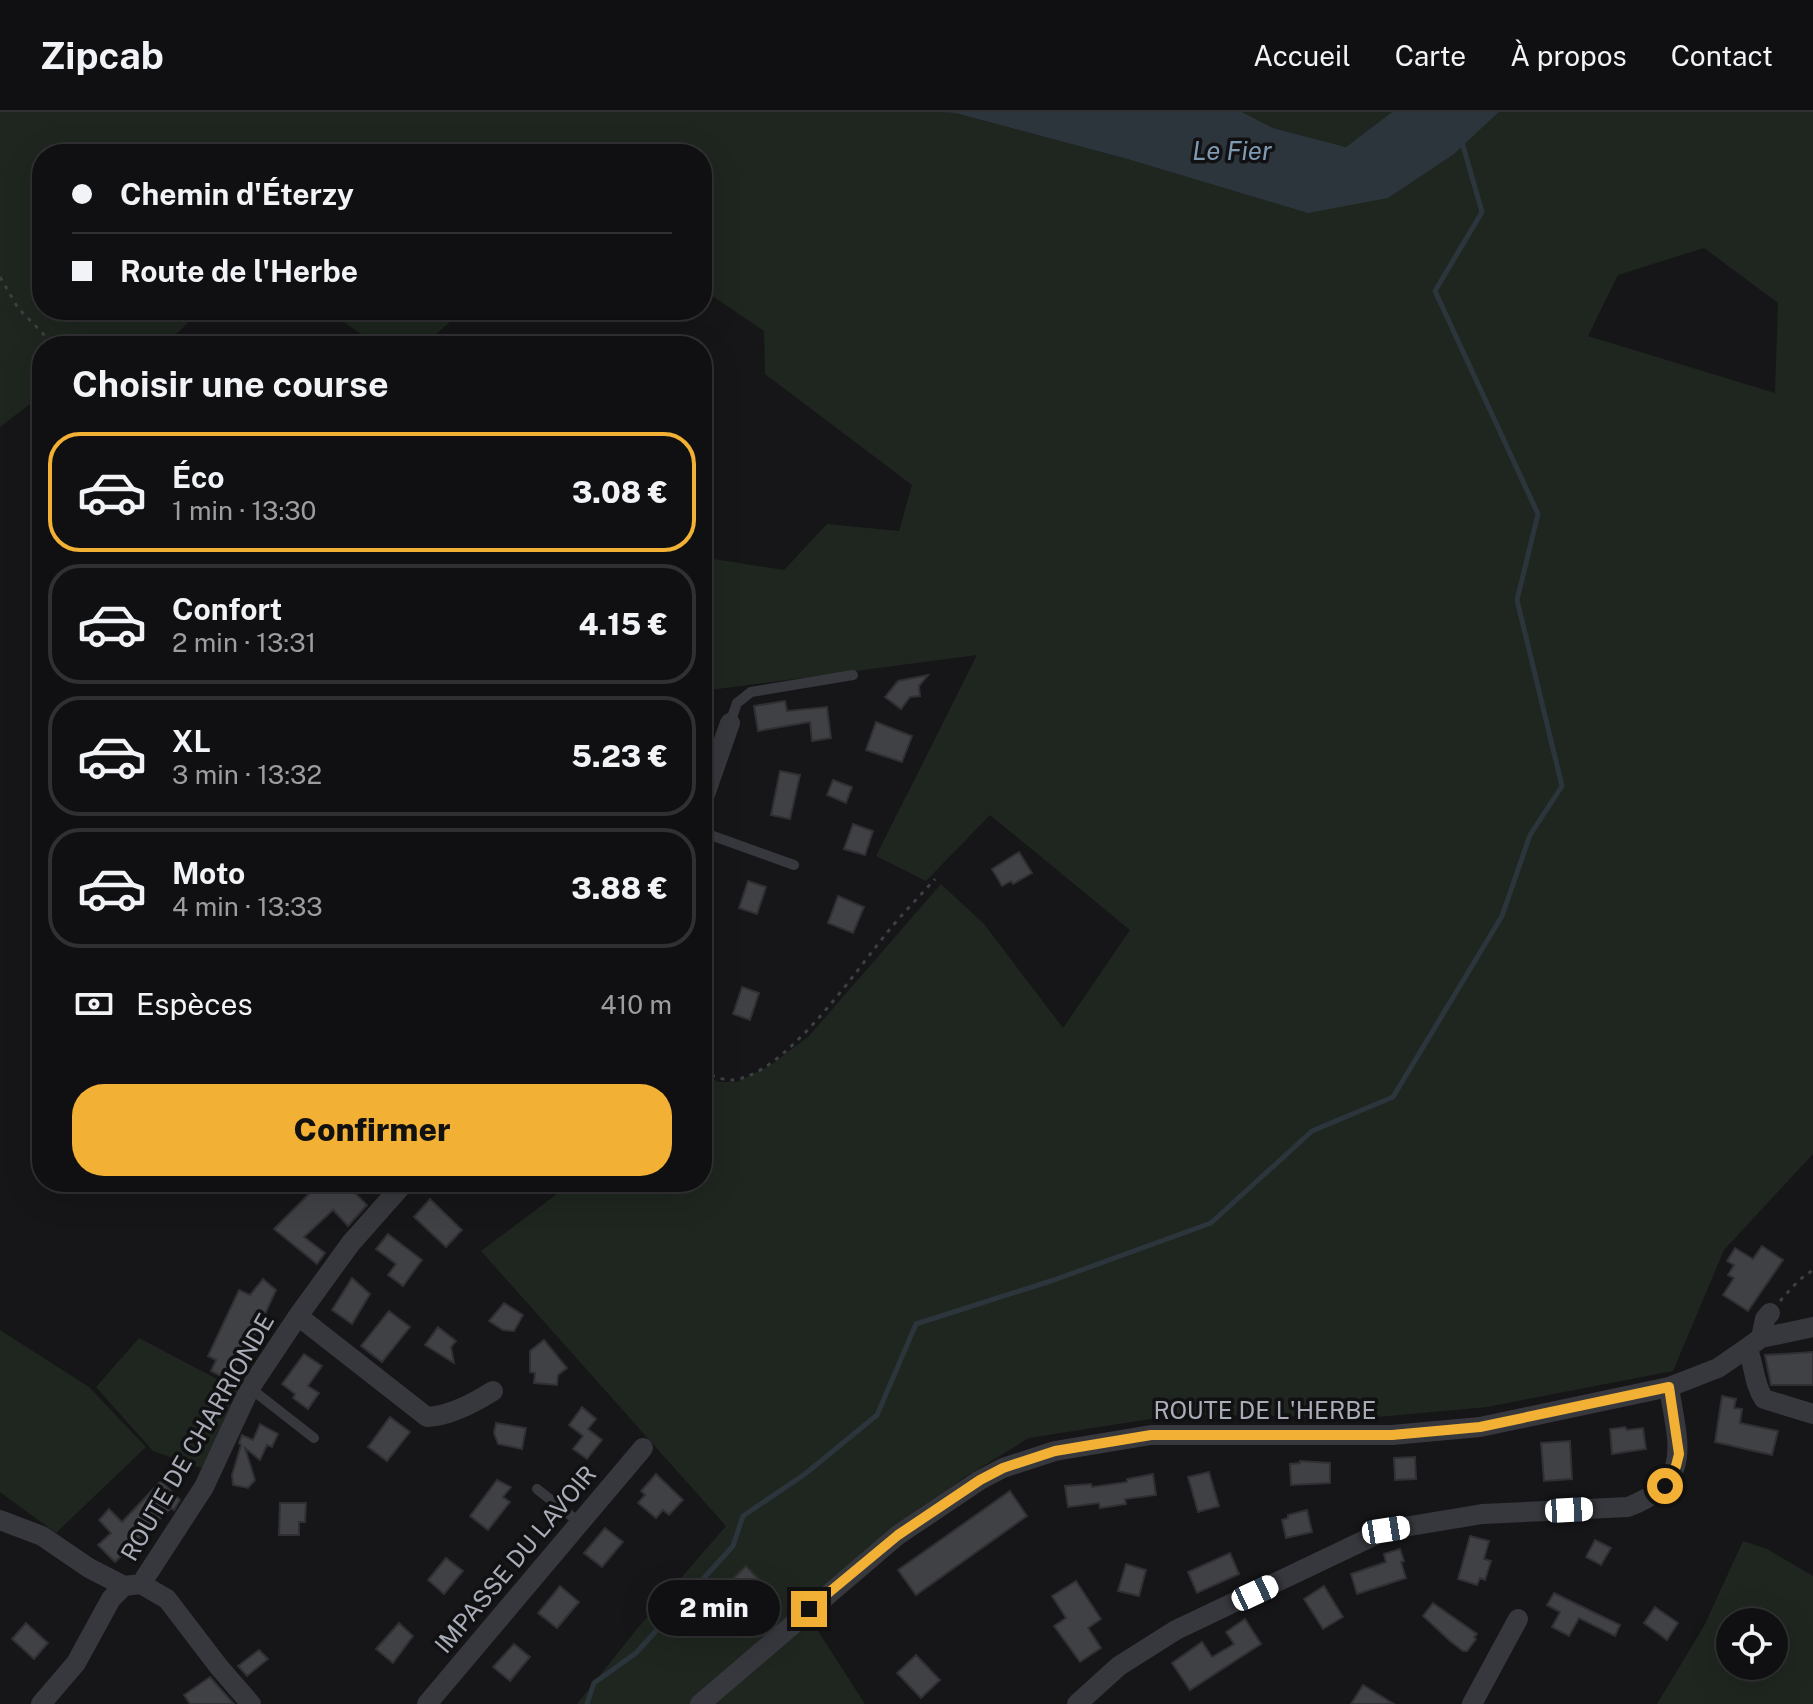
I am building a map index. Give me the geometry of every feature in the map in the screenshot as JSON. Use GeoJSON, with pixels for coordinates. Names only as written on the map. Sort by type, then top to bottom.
{"type":"FeatureCollection","features":[{"type":"Feature","properties":{"kind":"street"},"geometry":{"type":"LineString","coordinates":[[712,774],[730,723]]}},
{"type":"Feature","properties":{"kind":"street","name":"ROUTE DE CHARRIONDE"},"geometry":{"type":"LineString","coordinates":[[41,1704],[76,1663],[111,1599],[132,1585],[204,1487],[250,1388],[351,1243],[396,1192]]}},
{"type":"Feature","properties":{"kind":"street"},"geometry":{"type":"LineString","coordinates":[[1770,1313],[1754,1343],[1756,1387],[1764,1399],[1813,1414]]}},
{"type":"Feature","properties":{"kind":"street","name":"ROUTE DE CHARRIONDE"},"geometry":{"type":"LineString","coordinates":[[298,1316],[427,1417],[438,1416],[477,1401],[493,1391]]}},
{"type":"Feature","properties":{"kind":"street"},"geometry":{"type":"LineString","coordinates":[[1754,1343],[1813,1327]]}},
{"type":"Feature","properties":{"kind":"street","name":"ROUTE DE L'HERBE"},"geometry":{"type":"LineString","coordinates":[[700,1704],[898,1535],[1003,1468],[1055,1451],[1151,1435],[1392,1435],[1480,1427],[1669,1387],[1718,1368],[1754,1343]]}},
{"type":"Feature","properties":{"kind":"street"},"geometry":{"type":"LineString","coordinates":[[1077,1704],[1119,1666],[1176,1630],[1386,1530],[1482,1514],[1628,1507],[1649,1499],[1665,1486],[1679,1454],[1669,1387]]}},
{"type":"Feature","properties":{"kind":"street","name":"IMPASSE DU LAVOIR"},"geometry":{"type":"LineString","coordinates":[[427,1704],[643,1448]]}},
{"type":"Feature","properties":{"kind":"street"},"geometry":{"type":"LineString","coordinates":[[0,1520],[42,1536],[89,1568],[167,1599],[251,1704]]}},
{"type":"Feature","properties":{"kind":"street"},"geometry":{"type":"LineString","coordinates":[[1472,1704],[1518,1619]]}},
{"type":"Feature","properties":{"kind":"lane"},"geometry":{"type":"LineString","coordinates":[[730,723],[737,703],[751,692],[853,675]]}},
{"type":"Feature","properties":{"kind":"lane"},"geometry":{"type":"LineString","coordinates":[[712,836],[794,865]]}},
{"type":"Feature","properties":{"kind":"lane"},"geometry":{"type":"LineString","coordinates":[[250,1388],[314,1438]]}},
{"type":"Feature","properties":{"kind":"lane"},"geometry":{"type":"LineString","coordinates":[[537,1489],[580,1523]]}},
{"type":"Feature","properties":{"kind":"path"},"geometry":{"type":"LineString","coordinates":[[0,277],[18,308],[45,336]]}},
{"type":"Feature","properties":{"kind":"path"},"geometry":{"type":"LineString","coordinates":[[712,1074],[732,1080],[751,1074],[784,1054],[827,1009],[935,879]]}},
{"type":"Feature","properties":{"kind":"path"},"geometry":{"type":"LineString","coordinates":[[1770,1313],[1799,1280],[1813,1270]]}},
{"type":"Feature","properties":{"kind":"shaded area"},"geometry":{"type":"Polygon","coordinates":[[[0,112],[936,112],[955,113],[1131,160],[1454,154],[1499,112],[1813,112],[1813,1154],[1724,1250],[1673,1371],[1487,1407],[1377,1417],[1176,1415],[1029,1438],[962,1479],[800,1603],[865,1704],[577,1704],[726,1526],[481,1251],[560,1192],[712,1192],[712,1079],[737,1082],[771,1065],[809,1036],[941,884],[984,924],[1063,1028],[1130,930],[990,815],[926,881],[876,856],[977,655],[712,690],[712,559],[784,570],[827,524],[899,531],[912,485],[765,374],[764,331],[712,296],[712,144],[32,144],[32,320],[191,320],[174,336],[32,336],[32,403],[0,427],[0,112]],[[1704,248],[1618,275],[1588,336],[1775,393],[1778,303],[1704,248]]]}},
{"type":"Feature","properties":{"kind":"shaded area"},"geometry":{"type":"Polygon","coordinates":[[[1242,112],[1392,112],[1346,147],[1273,128],[1242,112]]]}},
{"type":"Feature","properties":{"kind":"shaded area"},"geometry":{"type":"Polygon","coordinates":[[[341,320],[452,320],[434,336],[364,336],[341,320]]]}},
{"type":"Feature","properties":{"kind":"shaded area"},"geometry":{"type":"Polygon","coordinates":[[[0,1330],[89,1387],[146,1447],[56,1533],[0,1492],[0,1330]]]}},
{"type":"Feature","properties":{"kind":"shaded area"},"geometry":{"type":"Polygon","coordinates":[[[139,1338],[238,1390],[204,1469],[153,1451],[96,1387],[139,1338]]]}},
{"type":"Feature","properties":{"kind":"shaded area"},"geometry":{"type":"Polygon","coordinates":[[[1743,1541],[1767,1549],[1813,1576],[1813,1704],[1657,1704],[1704,1626],[1743,1541]]]}},
{"type":"Feature","properties":{"kind":"water","name":"Le Fier"},"geometry":{"type":"Polygon","coordinates":[[[936,112],[1242,112],[1273,128],[1346,147],[1392,112],[1499,112],[1454,154],[1388,198],[1308,213],[1131,160],[955,113],[936,112]]]}},
{"type":"Feature","properties":{"kind":"building"},"geometry":{"type":"Polygon","coordinates":[[[928,675],[919,686],[920,696],[910,697],[901,709],[885,697],[898,681],[928,675]]]}},
{"type":"Feature","properties":{"kind":"building"},"geometry":{"type":"Polygon","coordinates":[[[785,701],[787,711],[827,707],[831,738],[812,741],[810,722],[758,731],[754,706],[785,701]]]}},
{"type":"Feature","properties":{"kind":"building"},"geometry":{"type":"Polygon","coordinates":[[[876,722],[912,736],[902,762],[866,750],[876,722]]]}},
{"type":"Feature","properties":{"kind":"building"},"geometry":{"type":"Polygon","coordinates":[[[780,771],[800,775],[790,819],[771,815],[780,771]]]}},
{"type":"Feature","properties":{"kind":"building"},"geometry":{"type":"Polygon","coordinates":[[[833,780],[852,787],[846,803],[827,795],[833,780]]]}},
{"type":"Feature","properties":{"kind":"building"},"geometry":{"type":"Polygon","coordinates":[[[853,824],[873,831],[865,855],[844,849],[853,824]]]}},
{"type":"Feature","properties":{"kind":"building"},"geometry":{"type":"Polygon","coordinates":[[[1019,852],[1032,873],[1013,884],[1011,881],[1002,886],[992,869],[1019,852]]]}},
{"type":"Feature","properties":{"kind":"building"},"geometry":{"type":"Polygon","coordinates":[[[748,881],[766,887],[757,914],[739,908],[748,881]]]}},
{"type":"Feature","properties":{"kind":"building"},"geometry":{"type":"Polygon","coordinates":[[[838,896],[864,907],[853,933],[828,923],[838,896]]]}},
{"type":"Feature","properties":{"kind":"building"},"geometry":{"type":"Polygon","coordinates":[[[742,987],[759,993],[750,1020],[733,1014],[742,987]]]}},
{"type":"Feature","properties":{"kind":"building"},"geometry":{"type":"Polygon","coordinates":[[[311,1192],[354,1192],[367,1205],[348,1226],[333,1210],[304,1237],[325,1253],[317,1264],[274,1229],[311,1192]]]}},
{"type":"Feature","properties":{"kind":"building"},"geometry":{"type":"Polygon","coordinates":[[[430,1199],[462,1230],[446,1247],[414,1217],[430,1199]]]}},
{"type":"Feature","properties":{"kind":"building"},"geometry":{"type":"Polygon","coordinates":[[[388,1234],[422,1260],[403,1286],[388,1275],[396,1264],[376,1249],[388,1234]]]}},
{"type":"Feature","properties":{"kind":"building"},"geometry":{"type":"Polygon","coordinates":[[[1762,1246],[1783,1260],[1748,1311],[1723,1295],[1734,1278],[1728,1275],[1734,1265],[1727,1261],[1735,1248],[1753,1259],[1762,1246]]]}},
{"type":"Feature","properties":{"kind":"building"},"geometry":{"type":"Polygon","coordinates":[[[352,1278],[370,1294],[352,1324],[332,1310],[352,1278]]]}},
{"type":"Feature","properties":{"kind":"building"},"geometry":{"type":"Polygon","coordinates":[[[263,1279],[276,1290],[250,1347],[245,1345],[229,1380],[211,1371],[216,1360],[208,1356],[239,1290],[250,1295],[263,1279]]]}},
{"type":"Feature","properties":{"kind":"building"},"geometry":{"type":"Polygon","coordinates":[[[504,1303],[523,1315],[514,1331],[503,1330],[489,1321],[504,1303]]]}},
{"type":"Feature","properties":{"kind":"building"},"geometry":{"type":"Polygon","coordinates":[[[389,1311],[410,1327],[382,1362],[361,1346],[389,1311]]]}},
{"type":"Feature","properties":{"kind":"building"},"geometry":{"type":"Polygon","coordinates":[[[438,1327],[456,1341],[451,1347],[454,1363],[425,1345],[438,1327]]]}},
{"type":"Feature","properties":{"kind":"building"},"geometry":{"type":"Polygon","coordinates":[[[544,1340],[567,1368],[558,1375],[557,1385],[534,1383],[535,1373],[530,1372],[530,1351],[544,1340]]]}},
{"type":"Feature","properties":{"kind":"building"},"geometry":{"type":"Polygon","coordinates":[[[1813,1352],[1813,1385],[1771,1385],[1765,1355],[1813,1352]]]}},
{"type":"Feature","properties":{"kind":"building"},"geometry":{"type":"Polygon","coordinates":[[[304,1354],[322,1366],[308,1386],[319,1393],[308,1409],[293,1398],[295,1394],[282,1384],[304,1354]]]}},
{"type":"Feature","properties":{"kind":"building"},"geometry":{"type":"Polygon","coordinates":[[[1722,1396],[1736,1399],[1734,1408],[1742,1409],[1740,1423],[1778,1431],[1772,1455],[1715,1442],[1722,1396]]]}},
{"type":"Feature","properties":{"kind":"building"},"geometry":{"type":"Polygon","coordinates":[[[582,1407],[596,1419],[588,1429],[602,1440],[587,1459],[573,1449],[583,1436],[569,1425],[582,1407]]]}},
{"type":"Feature","properties":{"kind":"building"},"geometry":{"type":"Polygon","coordinates":[[[390,1417],[410,1432],[387,1461],[368,1447],[390,1417]]]}},
{"type":"Feature","properties":{"kind":"building"},"geometry":{"type":"Polygon","coordinates":[[[496,1423],[526,1428],[522,1449],[498,1444],[494,1433],[496,1423]]]}},
{"type":"Feature","properties":{"kind":"building"},"geometry":{"type":"Polygon","coordinates":[[[260,1424],[278,1434],[272,1447],[267,1445],[260,1460],[245,1448],[255,1480],[248,1488],[233,1485],[232,1475],[242,1435],[253,1440],[260,1424]]]}},
{"type":"Feature","properties":{"kind":"building"},"geometry":{"type":"Polygon","coordinates":[[[1625,1427],[1627,1430],[1643,1428],[1646,1449],[1612,1454],[1610,1429],[1625,1427]]]}},
{"type":"Feature","properties":{"kind":"building"},"geometry":{"type":"Polygon","coordinates":[[[1570,1441],[1572,1479],[1544,1481],[1541,1443],[1570,1441]]]}},
{"type":"Feature","properties":{"kind":"building"},"geometry":{"type":"Polygon","coordinates":[[[1415,1457],[1416,1479],[1395,1480],[1394,1458],[1415,1457]]]}},
{"type":"Feature","properties":{"kind":"building"},"geometry":{"type":"Polygon","coordinates":[[[1300,1461],[1330,1463],[1330,1483],[1291,1485],[1290,1464],[1300,1461]]]}},
{"type":"Feature","properties":{"kind":"building"},"geometry":{"type":"Polygon","coordinates":[[[1209,1472],[1219,1506],[1198,1512],[1188,1477],[1209,1472]]]}},
{"type":"Feature","properties":{"kind":"building"},"geometry":{"type":"Polygon","coordinates":[[[656,1474],[683,1500],[669,1515],[663,1510],[656,1518],[638,1503],[645,1495],[641,1491],[656,1474]]]}},
{"type":"Feature","properties":{"kind":"building"},"geometry":{"type":"Polygon","coordinates":[[[1153,1474],[1156,1495],[1125,1499],[1126,1504],[1100,1508],[1099,1503],[1068,1507],[1065,1486],[1091,1484],[1092,1487],[1127,1482],[1127,1479],[1153,1474]]]}},
{"type":"Feature","properties":{"kind":"building"},"geometry":{"type":"Polygon","coordinates":[[[497,1480],[511,1487],[503,1497],[510,1502],[488,1530],[470,1516],[497,1480]]]}},
{"type":"Feature","properties":{"kind":"building"},"geometry":{"type":"Polygon","coordinates":[[[161,1481],[180,1500],[174,1510],[171,1508],[115,1562],[98,1545],[111,1533],[99,1520],[109,1509],[122,1522],[161,1481]]]}},
{"type":"Feature","properties":{"kind":"building"},"geometry":{"type":"Polygon","coordinates":[[[1010,1491],[1027,1516],[916,1595],[898,1570],[1010,1491]]]}},
{"type":"Feature","properties":{"kind":"building"},"geometry":{"type":"Polygon","coordinates":[[[280,1503],[306,1503],[305,1522],[299,1522],[299,1535],[279,1535],[280,1503]]]}},
{"type":"Feature","properties":{"kind":"building"},"geometry":{"type":"Polygon","coordinates":[[[1307,1510],[1312,1532],[1286,1538],[1282,1520],[1288,1515],[1307,1510]]]}},
{"type":"Feature","properties":{"kind":"building"},"geometry":{"type":"Polygon","coordinates":[[[605,1528],[623,1542],[602,1567],[584,1553],[605,1528]]]}},
{"type":"Feature","properties":{"kind":"building"},"geometry":{"type":"Polygon","coordinates":[[[1470,1536],[1489,1541],[1484,1559],[1491,1561],[1485,1580],[1480,1578],[1477,1585],[1458,1579],[1470,1536]]]}},
{"type":"Feature","properties":{"kind":"building"},"geometry":{"type":"Polygon","coordinates":[[[1595,1540],[1611,1548],[1601,1565],[1586,1557],[1595,1540]]]}},
{"type":"Feature","properties":{"kind":"building"},"geometry":{"type":"Polygon","coordinates":[[[1400,1549],[1406,1578],[1357,1594],[1351,1574],[1386,1562],[1384,1554],[1400,1549]]]}},
{"type":"Feature","properties":{"kind":"building"},"geometry":{"type":"Polygon","coordinates":[[[1230,1553],[1239,1574],[1197,1593],[1188,1572],[1230,1553]]]}},
{"type":"Feature","properties":{"kind":"building"},"geometry":{"type":"Polygon","coordinates":[[[446,1558],[463,1571],[444,1594],[428,1580],[446,1558]]]}},
{"type":"Feature","properties":{"kind":"building"},"geometry":{"type":"Polygon","coordinates":[[[1126,1564],[1146,1570],[1139,1596],[1118,1591],[1126,1564]]]}},
{"type":"Feature","properties":{"kind":"building"},"geometry":{"type":"Polygon","coordinates":[[[746,1566],[769,1590],[725,1633],[702,1609],[746,1566]]]}},
{"type":"Feature","properties":{"kind":"building"},"geometry":{"type":"Polygon","coordinates":[[[1076,1581],[1101,1619],[1088,1628],[1101,1648],[1080,1662],[1054,1626],[1066,1618],[1052,1596],[1076,1581]]]}},
{"type":"Feature","properties":{"kind":"building"},"geometry":{"type":"Polygon","coordinates":[[[560,1586],[579,1602],[557,1628],[538,1613],[560,1586]]]}},
{"type":"Feature","properties":{"kind":"building"},"geometry":{"type":"Polygon","coordinates":[[[1324,1586],[1343,1617],[1323,1629],[1304,1599],[1324,1586]]]}},
{"type":"Feature","properties":{"kind":"building"},"geometry":{"type":"Polygon","coordinates":[[[1554,1593],[1620,1625],[1615,1636],[1579,1618],[1569,1636],[1552,1627],[1560,1612],[1547,1605],[1554,1593]]]}},
{"type":"Feature","properties":{"kind":"building"},"geometry":{"type":"Polygon","coordinates":[[[1433,1603],[1477,1634],[1467,1651],[1450,1641],[1423,1616],[1433,1603]]]}},
{"type":"Feature","properties":{"kind":"building"},"geometry":{"type":"Polygon","coordinates":[[[1655,1607],[1678,1623],[1667,1640],[1644,1623],[1655,1607]]]}},
{"type":"Feature","properties":{"kind":"building"},"geometry":{"type":"Polygon","coordinates":[[[1245,1619],[1261,1644],[1190,1690],[1172,1663],[1202,1642],[1212,1657],[1234,1644],[1226,1632],[1245,1619]]]}},
{"type":"Feature","properties":{"kind":"building"},"geometry":{"type":"Polygon","coordinates":[[[26,1623],[48,1643],[34,1659],[12,1639],[26,1623]]]}},
{"type":"Feature","properties":{"kind":"building"},"geometry":{"type":"Polygon","coordinates":[[[399,1623],[413,1636],[393,1663],[376,1649],[399,1623]]]}},
{"type":"Feature","properties":{"kind":"building"},"geometry":{"type":"Polygon","coordinates":[[[514,1644],[530,1657],[510,1681],[493,1667],[514,1644]]]}},
{"type":"Feature","properties":{"kind":"building"},"geometry":{"type":"Polygon","coordinates":[[[259,1650],[268,1659],[247,1676],[238,1666],[259,1650]]]}},
{"type":"Feature","properties":{"kind":"building"},"geometry":{"type":"Polygon","coordinates":[[[916,1655],[940,1680],[921,1698],[897,1673],[916,1655]]]}},
{"type":"Feature","properties":{"kind":"building"},"geometry":{"type":"Polygon","coordinates":[[[210,1677],[234,1704],[190,1704],[184,1695],[210,1677]]]}},
{"type":"Feature","properties":{"kind":"building"},"geometry":{"type":"Polygon","coordinates":[[[1363,1685],[1394,1704],[1351,1704],[1363,1685]]]}},
{"type":"Feature","properties":{"kind":"waterway"},"geometry":{"type":"LineString","coordinates":[[587,1704],[594,1683],[636,1653],[733,1546],[743,1516],[805,1474],[877,1415],[916,1324],[1054,1280],[1211,1223],[1312,1131],[1393,1097],[1502,916],[1530,835],[1562,786],[1517,600],[1538,514],[1435,291],[1482,212],[1462,142]]}},
{"type":"Feature","properties":{"kind":"route"},"geometry":{"type":"LineString","coordinates":[[809,1609],[898,1535],[1003,1468],[1055,1451],[1151,1435],[1392,1435],[1480,1427],[1669,1387],[1679,1454],[1665,1486]]}}]}
